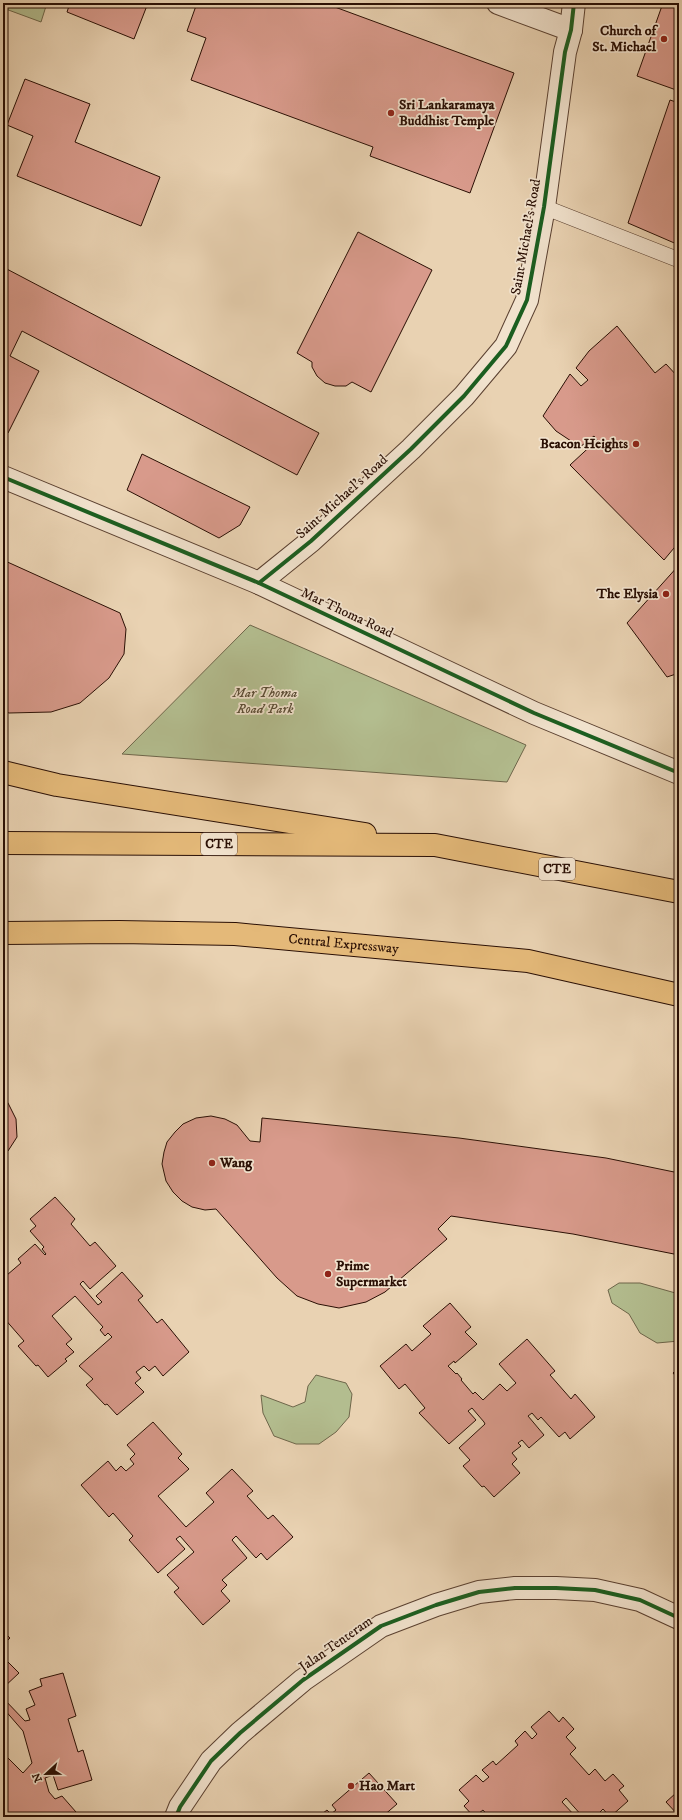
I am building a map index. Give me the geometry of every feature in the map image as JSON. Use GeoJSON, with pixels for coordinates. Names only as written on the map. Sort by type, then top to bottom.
{"type":"FeatureCollection","features":[{"type":"Feature","properties":{"kind":"highway"},"geometry":{"type":"LineString","coordinates":[[3,772],[57,785],[435,845]]}},
{"type":"Feature","properties":{"kind":"highway","name":"CTE"},"geometry":{"type":"LineString","coordinates":[[3,843],[435,845],[679,892]]}},
{"type":"Feature","properties":{"kind":"highway","name":"Central Expressway"},"geometry":{"type":"LineString","coordinates":[[3,933],[119,932],[235,934],[528,961],[679,995]]}},
{"type":"Feature","properties":{"kind":"street"},"geometry":{"type":"LineString","coordinates":[[498,3],[571,30]]}},
{"type":"Feature","properties":{"kind":"street","name":"Saint Michael's Road"},"geometry":{"type":"LineString","coordinates":[[259,583],[310,541],[411,449],[464,396],[506,346],[527,300],[544,207],[565,52],[571,30],[574,3]]}},
{"type":"Feature","properties":{"kind":"street","name":"Mar Thoma Road"},"geometry":{"type":"LineString","coordinates":[[3,477],[259,583],[534,713],[679,774]]}},
{"type":"Feature","properties":{"kind":"street","name":"Jalan Tenteram"},"geometry":{"type":"LineString","coordinates":[[176,1817],[180,1807],[212,1761],[240,1733],[304,1680],[381,1626],[436,1605],[479,1592],[522,1588],[595,1590],[640,1600],[679,1618]]}},
{"type":"Feature","properties":{"kind":"lane"},"geometry":{"type":"LineString","coordinates":[[544,207],[679,260]]}},
{"type":"Feature","properties":{"kind":"green space"},"geometry":{"type":"Polygon","coordinates":[[[3,3],[47,3],[41,22],[3,8],[3,3]]]}},
{"type":"Feature","properties":{"kind":"green space","name":"Mar Thoma Road Park"},"geometry":{"type":"Polygon","coordinates":[[[250,625],[526,745],[507,782],[122,754],[250,625]]]}},
{"type":"Feature","properties":{"kind":"green space"},"geometry":{"type":"Polygon","coordinates":[[[619,1283],[640,1283],[679,1294],[679,1341],[657,1343],[640,1333],[629,1314],[612,1303],[608,1290],[619,1283]]]}},
{"type":"Feature","properties":{"kind":"green space"},"geometry":{"type":"Polygon","coordinates":[[[316,1375],[346,1383],[352,1394],[349,1417],[336,1432],[319,1444],[296,1444],[274,1436],[263,1413],[261,1395],[293,1407],[305,1402],[308,1386],[316,1375]]]}},
{"type":"Feature","properties":{"kind":"building"},"geometry":{"type":"Polygon","coordinates":[[[70,3],[148,3],[134,39],[67,12],[70,3]]]}},
{"type":"Feature","properties":{"kind":"building","name":"Sri Lankaramaya Buddhist Temple"},"geometry":{"type":"Polygon","coordinates":[[[197,3],[324,3],[514,73],[470,193],[370,156],[373,147],[191,80],[206,38],[187,31],[197,3]]]}},
{"type":"Feature","properties":{"kind":"building","name":"Church of St. Michael"},"geometry":{"type":"Polygon","coordinates":[[[663,3],[679,3],[679,91],[637,76],[663,3]]]}},
{"type":"Feature","properties":{"kind":"building"},"geometry":{"type":"Polygon","coordinates":[[[25,79],[90,104],[75,142],[160,177],[141,226],[17,176],[33,136],[7,125],[25,79]]]}},
{"type":"Feature","properties":{"kind":"building"},"geometry":{"type":"Polygon","coordinates":[[[670,100],[679,103],[679,245],[628,223],[670,100]]]}},
{"type":"Feature","properties":{"kind":"building"},"geometry":{"type":"Polygon","coordinates":[[[358,232],[432,270],[371,392],[352,382],[346,386],[335,386],[325,383],[317,376],[312,367],[312,362],[297,353],[358,232]]]}},
{"type":"Feature","properties":{"kind":"building"},"geometry":{"type":"Polygon","coordinates":[[[3,267],[319,433],[297,475],[22,331],[10,356],[39,371],[8,433],[3,431],[3,267]]]}},
{"type":"Feature","properties":{"kind":"building","name":"Beacon Heights"},"geometry":{"type":"Polygon","coordinates":[[[617,326],[655,373],[666,364],[679,378],[679,542],[664,560],[570,465],[597,440],[594,436],[580,447],[556,431],[543,416],[570,374],[581,386],[588,380],[576,368],[589,351],[617,326]]]}},
{"type":"Feature","properties":{"kind":"building"},"geometry":{"type":"Polygon","coordinates":[[[142,454],[250,507],[240,525],[219,538],[127,490],[142,454]]]}},
{"type":"Feature","properties":{"kind":"building"},"geometry":{"type":"Polygon","coordinates":[[[3,560],[120,613],[126,629],[124,654],[109,678],[80,703],[51,712],[9,713],[3,711],[3,560]]]}},
{"type":"Feature","properties":{"kind":"building","name":"The Elysia"},"geometry":{"type":"Polygon","coordinates":[[[679,565],[679,673],[667,677],[627,623],[679,565]]]}},
{"type":"Feature","properties":{"kind":"building"},"geometry":{"type":"Polygon","coordinates":[[[3,1096],[16,1119],[17,1137],[8,1151],[3,1153],[3,1096]]]}},
{"type":"Feature","properties":{"kind":"building"},"geometry":{"type":"Polygon","coordinates":[[[211,1116],[225,1119],[237,1125],[250,1141],[260,1142],[262,1118],[459,1138],[606,1158],[679,1173],[679,1255],[573,1234],[451,1216],[438,1229],[447,1239],[385,1292],[366,1302],[339,1308],[318,1304],[297,1296],[277,1278],[216,1209],[205,1210],[192,1207],[182,1201],[173,1192],[166,1181],[162,1164],[167,1142],[183,1124],[196,1118],[211,1116]]]}},
{"type":"Feature","properties":{"kind":"building"},"geometry":{"type":"Polygon","coordinates":[[[55,1197],[75,1219],[71,1224],[90,1246],[95,1242],[116,1266],[90,1289],[83,1281],[80,1284],[98,1305],[102,1302],[96,1296],[122,1272],[143,1296],[138,1300],[157,1323],[162,1319],[189,1352],[163,1376],[155,1366],[149,1371],[144,1366],[136,1372],[141,1378],[135,1383],[144,1392],[117,1415],[86,1385],[93,1379],[79,1366],[112,1337],[108,1333],[105,1336],[100,1330],[103,1327],[75,1296],[52,1316],[72,1339],[66,1344],[74,1352],[65,1359],[67,1361],[48,1377],[18,1346],[24,1341],[3,1317],[3,1271],[7,1275],[21,1263],[18,1259],[35,1244],[45,1255],[46,1254],[42,1249],[44,1247],[30,1231],[36,1226],[30,1219],[55,1197]]]}},
{"type":"Feature","properties":{"kind":"building"},"geometry":{"type":"Polygon","coordinates":[[[450,1303],[471,1327],[465,1332],[477,1344],[455,1363],[454,1361],[448,1366],[456,1374],[457,1373],[473,1394],[475,1392],[483,1400],[500,1384],[507,1391],[516,1383],[499,1364],[527,1339],[555,1371],[550,1375],[571,1399],[575,1394],[595,1417],[570,1439],[565,1432],[559,1437],[541,1417],[538,1420],[532,1413],[528,1416],[544,1435],[529,1448],[522,1440],[518,1443],[521,1446],[512,1453],[517,1459],[512,1464],[520,1473],[494,1497],[484,1486],[482,1487],[463,1466],[470,1460],[459,1448],[485,1424],[472,1408],[468,1411],[476,1420],[449,1444],[419,1413],[425,1408],[405,1384],[399,1389],[380,1366],[406,1344],[412,1351],[431,1334],[423,1326],[450,1303]]]}},
{"type":"Feature","properties":{"kind":"building"},"geometry":{"type":"Polygon","coordinates":[[[679,1367],[679,1380],[673,1373],[679,1367]]]}},
{"type":"Feature","properties":{"kind":"building"},"geometry":{"type":"Polygon","coordinates":[[[153,1422],[182,1454],[178,1458],[189,1469],[158,1496],[186,1527],[214,1502],[206,1493],[232,1469],[253,1491],[247,1496],[268,1519],[273,1515],[293,1537],[267,1560],[261,1553],[256,1558],[236,1536],[232,1540],[247,1558],[222,1580],[227,1585],[221,1591],[230,1601],[203,1625],[174,1592],[179,1588],[167,1575],[194,1552],[180,1536],[176,1539],[185,1549],[158,1573],[129,1540],[133,1536],[113,1513],[109,1517],[81,1485],[108,1461],[116,1471],[121,1466],[126,1471],[134,1464],[130,1459],[135,1454],[127,1445],[153,1422]]]}},
{"type":"Feature","properties":{"kind":"building"},"geometry":{"type":"Polygon","coordinates":[[[3,1631],[10,1638],[3,1645],[3,1631]]]}},
{"type":"Feature","properties":{"kind":"building"},"geometry":{"type":"Polygon","coordinates":[[[6,1660],[19,1673],[3,1688],[3,1663],[6,1660]]]}},
{"type":"Feature","properties":{"kind":"building"},"geometry":{"type":"Polygon","coordinates":[[[63,1673],[76,1716],[68,1719],[78,1752],[83,1750],[92,1780],[58,1790],[53,1775],[45,1778],[49,1792],[55,1799],[62,1796],[76,1812],[71,1817],[12,1817],[3,1807],[3,1762],[8,1758],[23,1773],[32,1763],[23,1731],[3,1708],[3,1698],[25,1721],[30,1720],[26,1709],[35,1705],[29,1691],[42,1686],[40,1679],[63,1673]]]}},
{"type":"Feature","properties":{"kind":"building"},"geometry":{"type":"Polygon","coordinates":[[[549,1711],[559,1722],[563,1717],[574,1729],[566,1737],[576,1748],[570,1754],[589,1775],[595,1769],[605,1781],[613,1774],[624,1786],[619,1790],[628,1801],[610,1817],[603,1809],[598,1814],[601,1817],[583,1817],[566,1798],[562,1802],[576,1817],[489,1817],[483,1810],[474,1817],[464,1806],[469,1801],[459,1790],[476,1775],[483,1782],[489,1777],[482,1770],[493,1761],[496,1765],[518,1745],[515,1741],[525,1731],[532,1739],[537,1734],[531,1727],[549,1711]]]}},
{"type":"Feature","properties":{"kind":"building"},"geometry":{"type":"Polygon","coordinates":[[[369,1773],[397,1804],[382,1817],[318,1817],[327,1810],[331,1814],[336,1810],[332,1805],[369,1773]]]}},
{"type":"Feature","properties":{"kind":"building"},"geometry":{"type":"Polygon","coordinates":[[[676,1793],[679,1797],[679,1816],[666,1802],[676,1793]]]}},
{"type":"Feature","properties":{"kind":"cycle path"},"geometry":{"type":"LineString","coordinates":[[259,583],[311,541],[411,449],[464,396],[506,346],[527,300],[544,207],[565,52],[571,30],[574,3]]}},
{"type":"Feature","properties":{"kind":"cycle path"},"geometry":{"type":"LineString","coordinates":[[3,477],[259,583],[534,713],[679,773]]}},
{"type":"Feature","properties":{"kind":"cycle path"},"geometry":{"type":"LineString","coordinates":[[176,1817],[180,1807],[211,1761],[240,1733],[303,1680],[381,1626],[436,1605],[479,1592],[515,1588],[595,1590],[640,1600],[679,1618]]}},
{"type":"Feature","properties":{"kind":"place","name":"Church of St. Michael"},"geometry":{"type":"Point","coordinates":[664,39]}},
{"type":"Feature","properties":{"kind":"place","name":"Sri Lankaramaya Buddhist Temple"},"geometry":{"type":"Point","coordinates":[391,113]}},
{"type":"Feature","properties":{"kind":"place","name":"Beacon Heights"},"geometry":{"type":"Point","coordinates":[636,444]}},
{"type":"Feature","properties":{"kind":"place","name":"The Elysia"},"geometry":{"type":"Point","coordinates":[666,594]}},
{"type":"Feature","properties":{"kind":"place","name":"Wang"},"geometry":{"type":"Point","coordinates":[212,1163]}},
{"type":"Feature","properties":{"kind":"place","name":"Prime Supermarket"},"geometry":{"type":"Point","coordinates":[328,1274]}},
{"type":"Feature","properties":{"kind":"place","name":"Hao Mart"},"geometry":{"type":"Point","coordinates":[351,1786]}}]}
